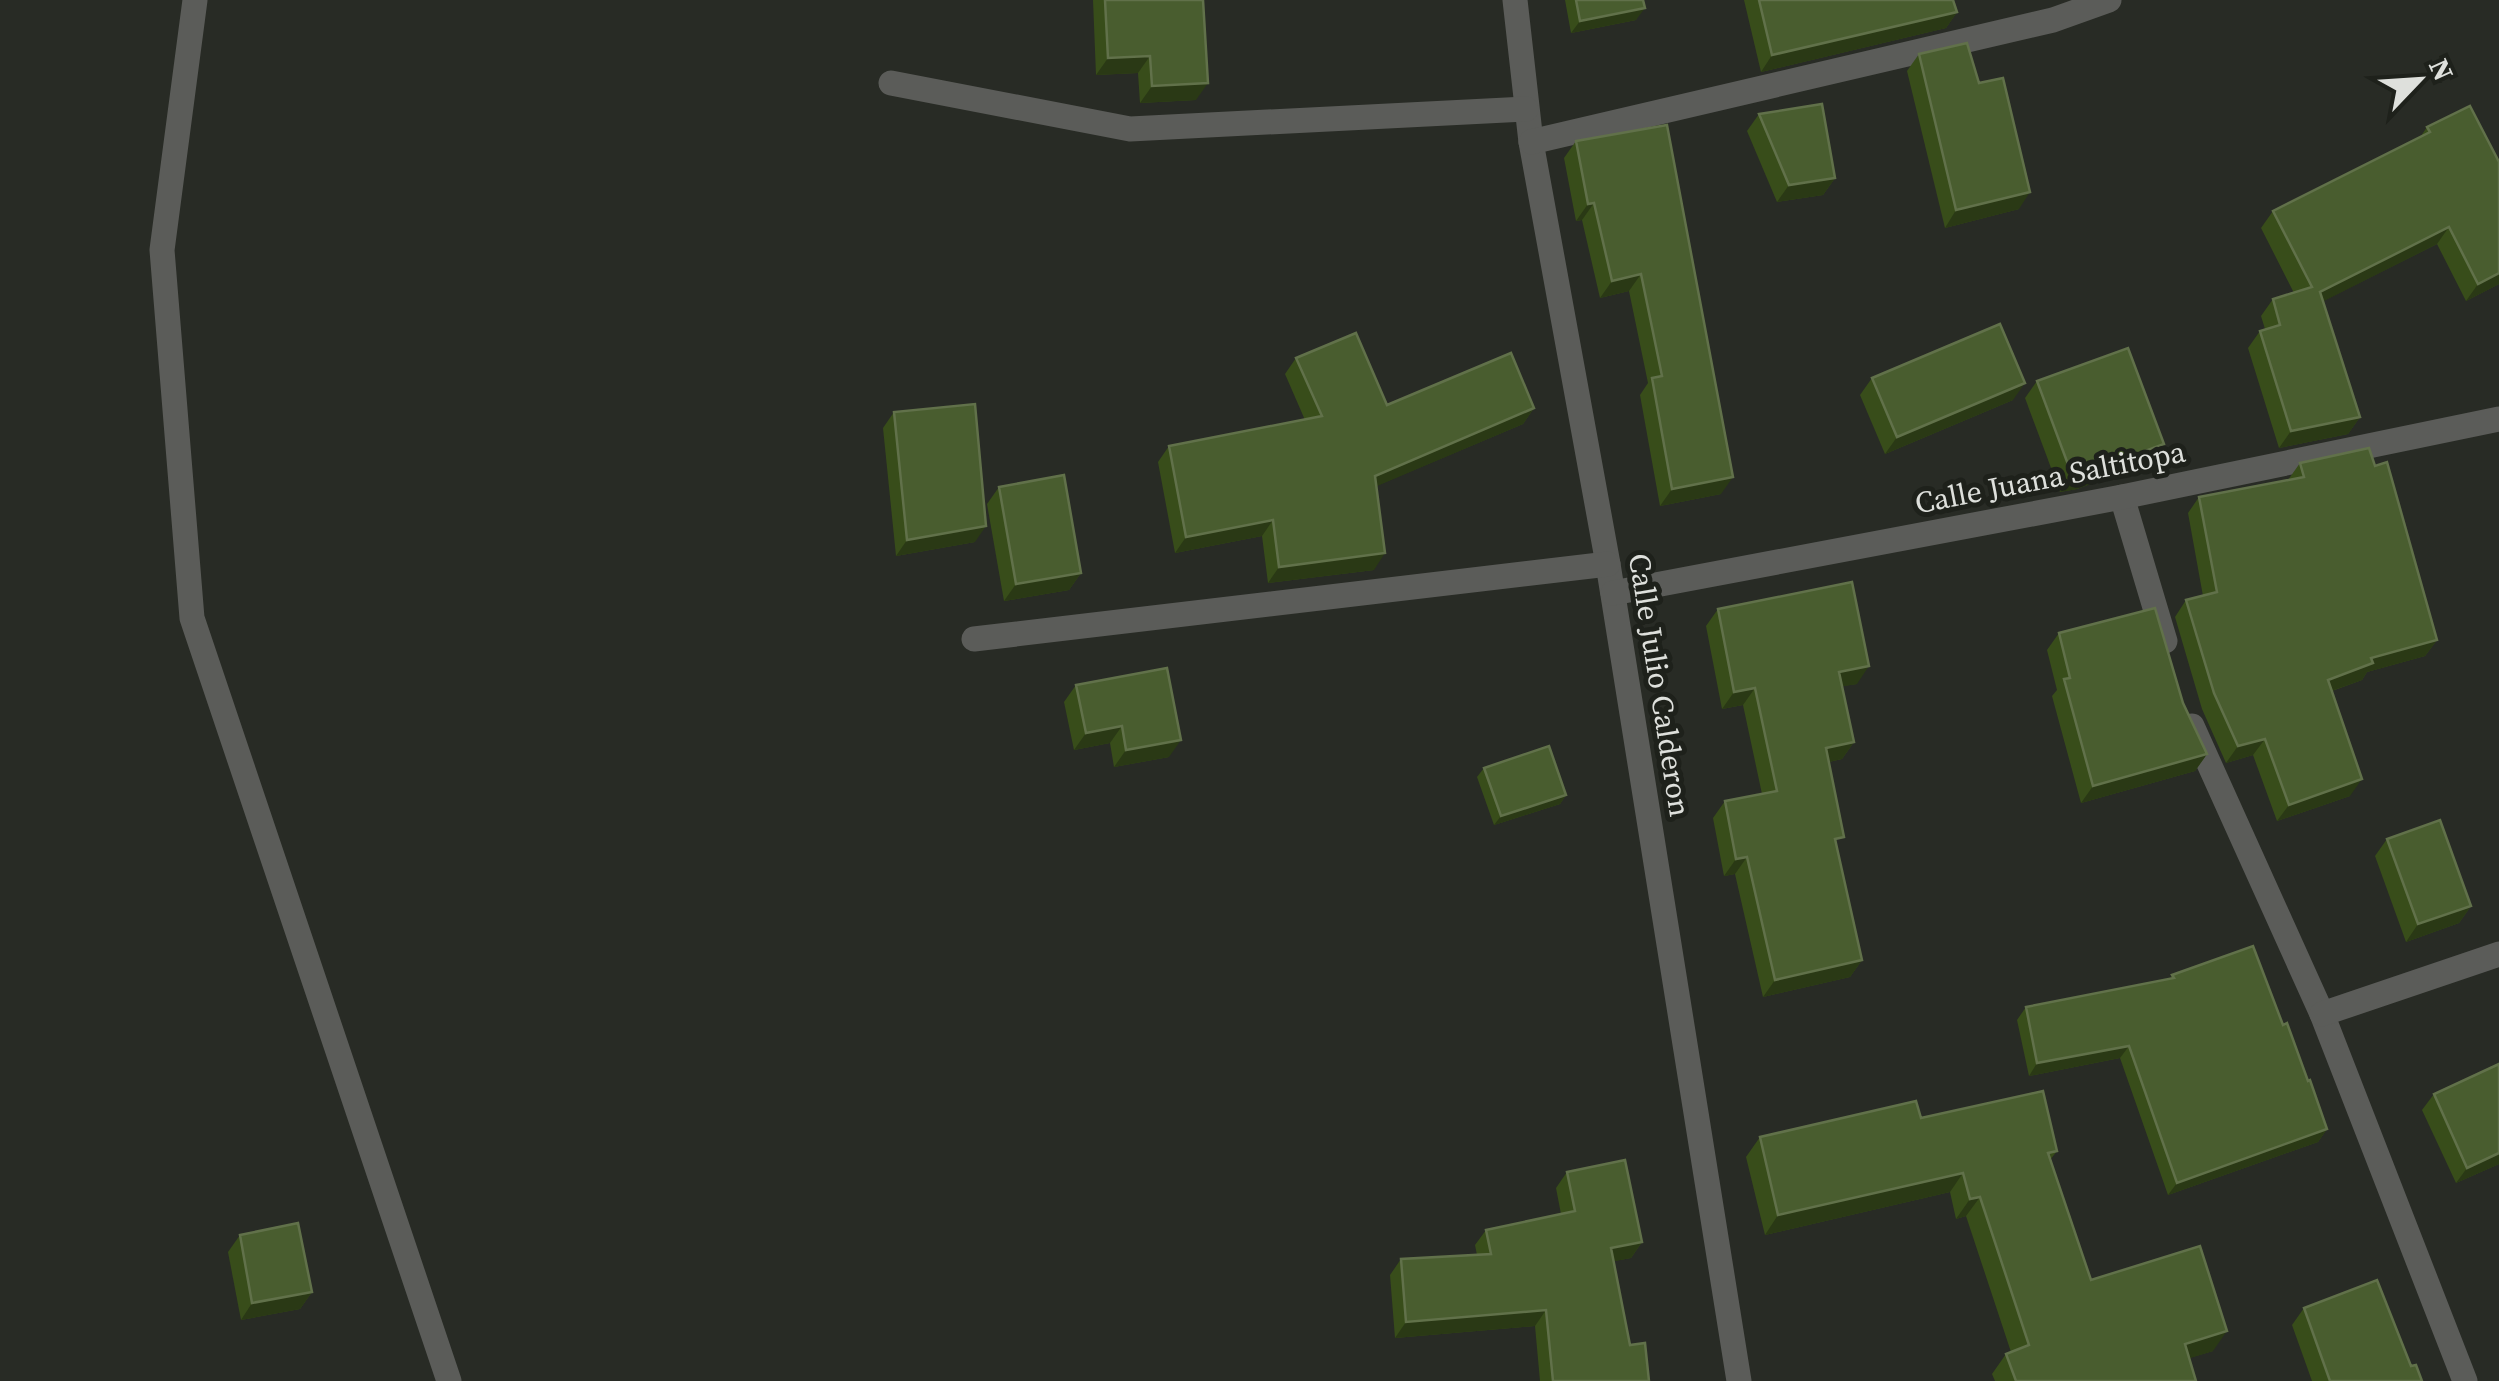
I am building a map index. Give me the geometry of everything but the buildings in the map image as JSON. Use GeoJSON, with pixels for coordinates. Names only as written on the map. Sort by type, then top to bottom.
{"type":"FeatureCollection","features":[{"type":"Feature","properties":{"kind":"street"},"geometry":{"type":"LineString","coordinates":[[196,0],[162,250],[192,618],[449,1381]]}},
{"type":"Feature","properties":{"kind":"street","name":"Calle Julio Calderon"},"geometry":{"type":"LineString","coordinates":[[1514,0],[1531,142],[1613,593],[1738,1381]]}},
{"type":"Feature","properties":{"kind":"street"},"geometry":{"type":"LineString","coordinates":[[1531,142],[2053,20],[2109,0]]}},
{"type":"Feature","properties":{"kind":"street"},"geometry":{"type":"LineString","coordinates":[[892,83],[1130,129],[1526,109]]}},
{"type":"Feature","properties":{"kind":"street","name":"Calle Juana Saltitopa"},"geometry":{"type":"LineString","coordinates":[[1613,593],[2122,497],[2499,419]]}},
{"type":"Feature","properties":{"kind":"street"},"geometry":{"type":"LineString","coordinates":[[2122,497],[2170,660]]}},
{"type":"Feature","properties":{"kind":"street"},"geometry":{"type":"LineString","coordinates":[[974,639],[1608,564]]}},
{"type":"Feature","properties":{"kind":"street"},"geometry":{"type":"LineString","coordinates":[[2181,696],[2322,1014],[2465,1381]]}},
{"type":"Feature","properties":{"kind":"street"},"geometry":{"type":"LineString","coordinates":[[2322,1014],[2499,954]]}}]}
